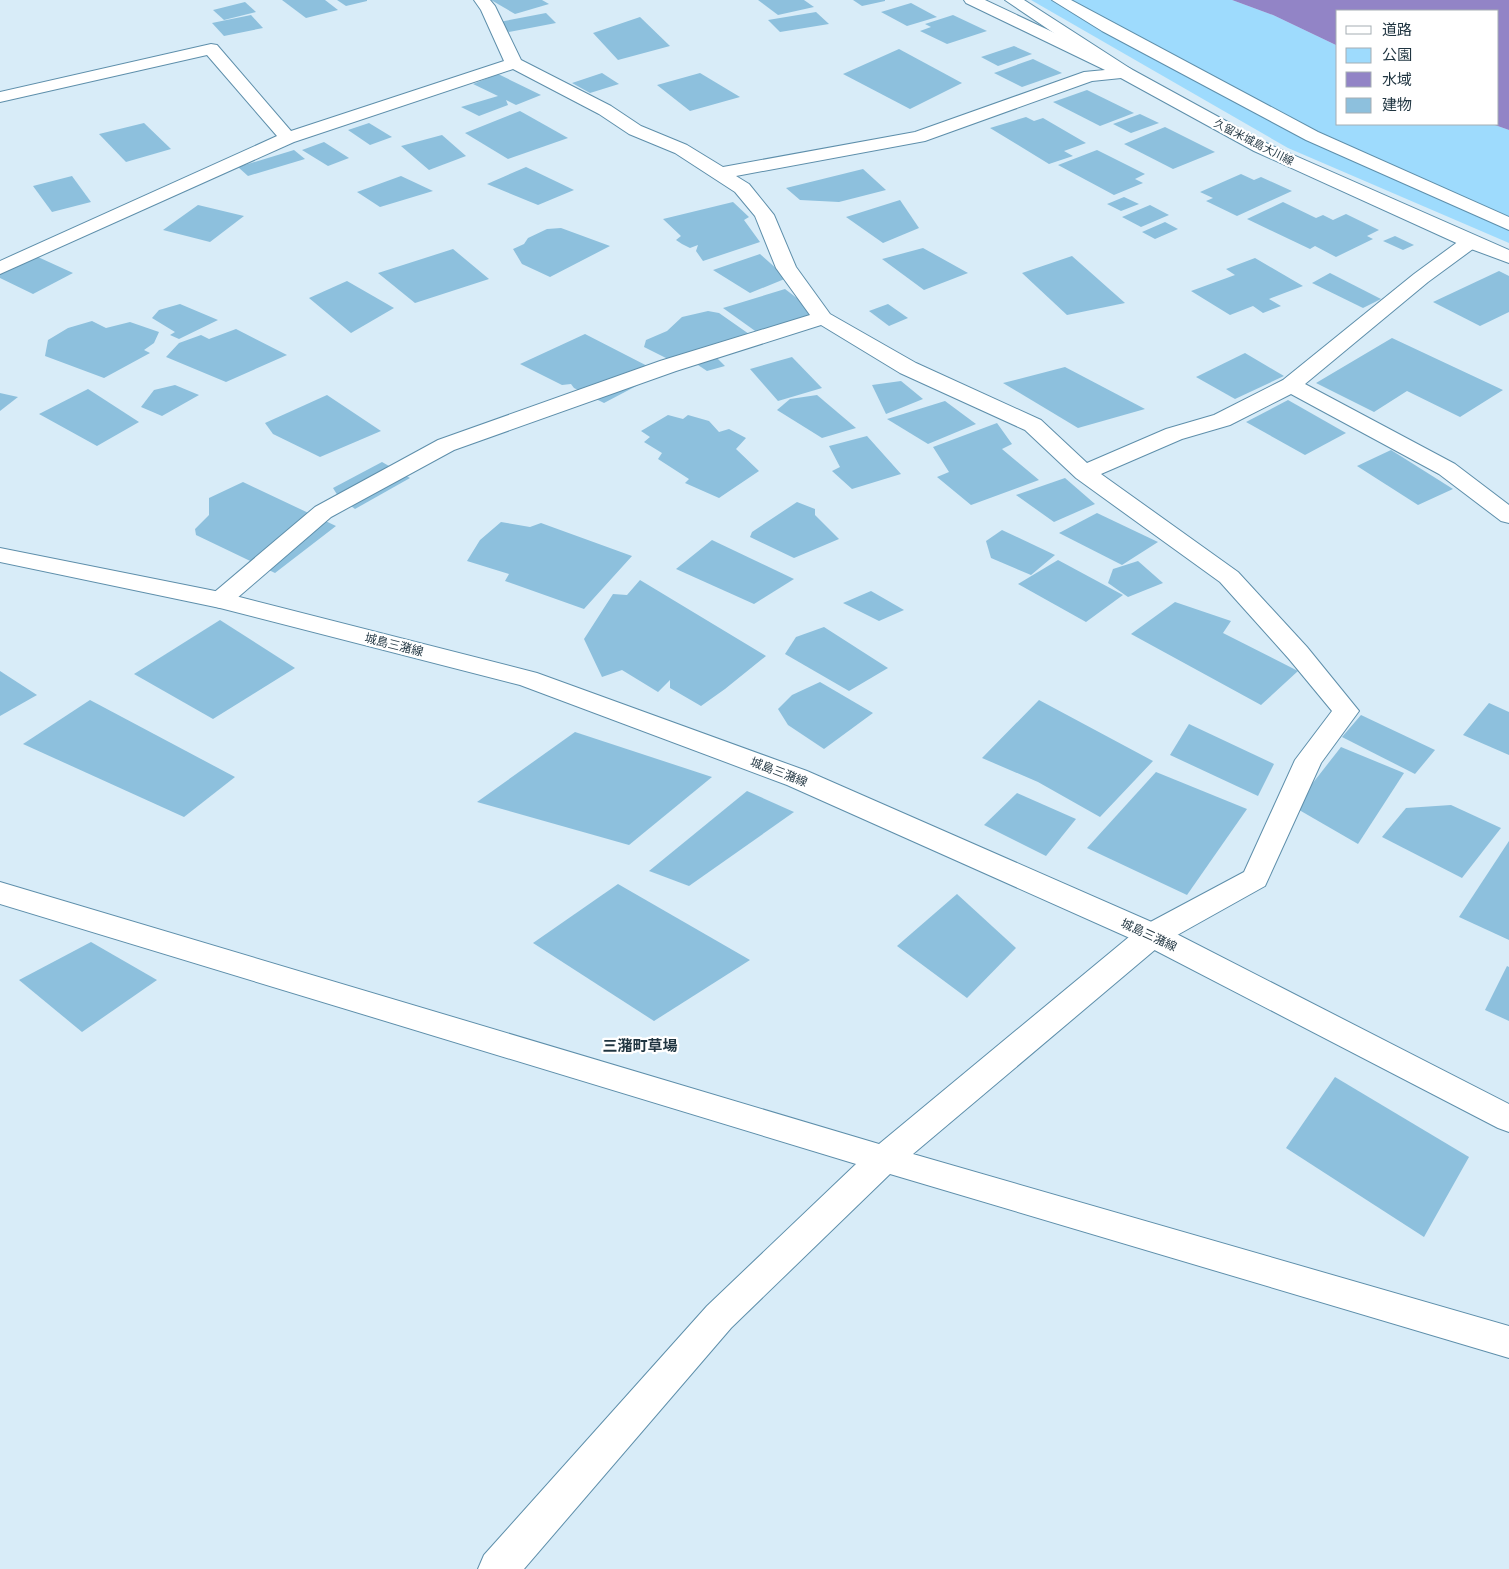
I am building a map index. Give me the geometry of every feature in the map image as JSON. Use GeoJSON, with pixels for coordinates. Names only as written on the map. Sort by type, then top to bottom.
{"type":"FeatureCollection","features":[{"type":"Feature","properties":{"kind":"street"},"geometry":{"type":"LineString","coordinates":[[482,0],[489,9],[514,63],[605,110],[635,130],[681,149],[717,174],[742,188],[764,215],[786,268],[823,318],[908,368],[1033,425],[1084,473],[1229,577],[1298,653],[1346,711],[1309,760],[1255,879],[1152,935],[884,1159],[719,1317],[498,1569]]}},
{"type":"Feature","properties":{"kind":"street"},"geometry":{"type":"LineString","coordinates":[[972,0],[1125,73]]}},
{"type":"Feature","properties":{"kind":"street","name":"久留米城島大川線"},"geometry":{"type":"LineString","coordinates":[[1013,0],[1125,73],[1260,147],[1470,242],[1509,257]]}},
{"type":"Feature","properties":{"kind":"street"},"geometry":{"type":"LineString","coordinates":[[1060,0],[1108,28],[1312,136],[1509,224]]}},
{"type":"Feature","properties":{"kind":"street"},"geometry":{"type":"LineString","coordinates":[[0,97],[211,49],[288,138]]}},
{"type":"Feature","properties":{"kind":"street"},"geometry":{"type":"LineString","coordinates":[[0,268],[288,138],[400,98],[514,63]]}},
{"type":"Feature","properties":{"kind":"street"},"geometry":{"type":"LineString","coordinates":[[717,174],[843,150],[910,140],[968,121],[1090,76],[1125,73]]}},
{"type":"Feature","properties":{"kind":"street"},"geometry":{"type":"LineString","coordinates":[[1084,473],[1174,434],[1222,420],[1291,385],[1420,278],[1470,242]]}},
{"type":"Feature","properties":{"kind":"street"},"geometry":{"type":"LineString","coordinates":[[220,600],[324,512],[446,445],[668,366],[823,318]]}},
{"type":"Feature","properties":{"kind":"street"},"geometry":{"type":"LineString","coordinates":[[1291,385],[1447,469],[1509,516]]}},
{"type":"Feature","properties":{"kind":"street","name":"城島三潴線"},"geometry":{"type":"LineString","coordinates":[[0,555],[220,600],[528,679],[797,778],[1152,935],[1509,1119]]}},
{"type":"Feature","properties":{"kind":"street"},"geometry":{"type":"LineString","coordinates":[[0,893],[884,1159],[1509,1342]]}},
{"type":"Feature","properties":{"kind":"green space"},"geometry":{"type":"Polygon","coordinates":[[[1031,0],[1232,0],[1273,15],[1336,45],[1336,125],[1495,125],[1509,130],[1509,243],[1288,148],[1031,0]]]}},
{"type":"Feature","properties":{"kind":"water"},"geometry":{"type":"Polygon","coordinates":[[[1232,0],[1509,0],[1509,130],[1495,125],[1499,125],[1499,10],[1336,10],[1336,45],[1273,15],[1232,0]]]}},
{"type":"Feature","properties":{"kind":"building"},"geometry":{"type":"Polygon","coordinates":[[[282,0],[325,0],[338,10],[306,18],[282,0]]]}},
{"type":"Feature","properties":{"kind":"building"},"geometry":{"type":"Polygon","coordinates":[[[337,0],[367,0],[367,1],[346,6],[337,0]]]}},
{"type":"Feature","properties":{"kind":"building"},"geometry":{"type":"Polygon","coordinates":[[[491,0],[542,0],[549,4],[515,14],[491,0]]]}},
{"type":"Feature","properties":{"kind":"building"},"geometry":{"type":"Polygon","coordinates":[[[758,0],[804,0],[814,7],[778,15],[758,0]]]}},
{"type":"Feature","properties":{"kind":"building"},"geometry":{"type":"Polygon","coordinates":[[[853,0],[885,0],[885,1],[862,6],[853,0]]]}},
{"type":"Feature","properties":{"kind":"building"},"geometry":{"type":"Polygon","coordinates":[[[245,2],[256,12],[224,20],[213,10],[245,2]]]}},
{"type":"Feature","properties":{"kind":"building"},"geometry":{"type":"Polygon","coordinates":[[[911,3],[937,17],[907,26],[881,12],[911,3]]]}},
{"type":"Feature","properties":{"kind":"building"},"geometry":{"type":"Polygon","coordinates":[[[816,12],[829,24],[780,32],[768,20],[816,12]]]}},
{"type":"Feature","properties":{"kind":"building"},"geometry":{"type":"Polygon","coordinates":[[[546,13],[556,23],[509,32],[499,22],[546,13]]]}},
{"type":"Feature","properties":{"kind":"building"},"geometry":{"type":"Polygon","coordinates":[[[251,15],[263,28],[224,36],[212,23],[251,15]]]}},
{"type":"Feature","properties":{"kind":"building"},"geometry":{"type":"Polygon","coordinates":[[[953,15],[987,31],[947,44],[920,31],[931,27],[925,24],[953,15]]]}},
{"type":"Feature","properties":{"kind":"building"},"geometry":{"type":"Polygon","coordinates":[[[640,17],[670,46],[618,60],[593,33],[640,17]]]}},
{"type":"Feature","properties":{"kind":"building"},"geometry":{"type":"Polygon","coordinates":[[[1014,46],[1032,54],[998,66],[981,57],[1014,46]]]}},
{"type":"Feature","properties":{"kind":"building"},"geometry":{"type":"Polygon","coordinates":[[[899,49],[962,83],[910,109],[843,74],[899,49]]]}},
{"type":"Feature","properties":{"kind":"building"},"geometry":{"type":"Polygon","coordinates":[[[1033,59],[1062,73],[1022,87],[994,73],[1033,59]]]}},
{"type":"Feature","properties":{"kind":"building"},"geometry":{"type":"Polygon","coordinates":[[[602,73],[619,84],[590,93],[572,83],[602,73]]]}},
{"type":"Feature","properties":{"kind":"building"},"geometry":{"type":"Polygon","coordinates":[[[700,73],[740,97],[690,111],[657,85],[700,73]]]}},
{"type":"Feature","properties":{"kind":"building"},"geometry":{"type":"Polygon","coordinates":[[[498,74],[541,95],[516,105],[506,100],[508,105],[479,116],[461,107],[498,96],[473,84],[498,74]]]}},
{"type":"Feature","properties":{"kind":"building"},"geometry":{"type":"Polygon","coordinates":[[[1087,90],[1134,113],[1100,126],[1053,102],[1087,90]]]}},
{"type":"Feature","properties":{"kind":"building"},"geometry":{"type":"Polygon","coordinates":[[[520,111],[568,138],[508,159],[465,133],[520,111]]]}},
{"type":"Feature","properties":{"kind":"building"},"geometry":{"type":"Polygon","coordinates":[[[1140,114],[1159,123],[1131,133],[1113,124],[1140,114]]]}},
{"type":"Feature","properties":{"kind":"building"},"geometry":{"type":"Polygon","coordinates":[[[1026,117],[1034,121],[1043,118],[1086,143],[1064,151],[1073,156],[1049,164],[990,128],[1026,117]]]}},
{"type":"Feature","properties":{"kind":"building"},"geometry":{"type":"Polygon","coordinates":[[[144,123],[171,149],[126,162],[99,134],[144,123]]]}},
{"type":"Feature","properties":{"kind":"building"},"geometry":{"type":"Polygon","coordinates":[[[369,123],[392,137],[370,145],[348,130],[369,123]]]}},
{"type":"Feature","properties":{"kind":"building"},"geometry":{"type":"Polygon","coordinates":[[[1165,127],[1215,152],[1173,169],[1124,144],[1165,127]]]}},
{"type":"Feature","properties":{"kind":"building"},"geometry":{"type":"Polygon","coordinates":[[[442,135],[466,156],[429,170],[401,146],[442,135]]]}},
{"type":"Feature","properties":{"kind":"building"},"geometry":{"type":"Polygon","coordinates":[[[324,142],[349,158],[328,166],[302,150],[324,142]]]}},
{"type":"Feature","properties":{"kind":"building"},"geometry":{"type":"Polygon","coordinates":[[[294,150],[305,159],[248,176],[238,167],[294,150]]]}},
{"type":"Feature","properties":{"kind":"building"},"geometry":{"type":"Polygon","coordinates":[[[1097,150],[1145,174],[1135,179],[1143,183],[1114,195],[1058,165],[1097,150]]]}},
{"type":"Feature","properties":{"kind":"building"},"geometry":{"type":"Polygon","coordinates":[[[526,167],[574,190],[538,205],[487,184],[526,167]]]}},
{"type":"Feature","properties":{"kind":"building"},"geometry":{"type":"Polygon","coordinates":[[[863,169],[886,190],[839,202],[800,200],[786,188],[863,169]]]}},
{"type":"Feature","properties":{"kind":"building"},"geometry":{"type":"Polygon","coordinates":[[[1241,174],[1254,180],[1261,177],[1292,191],[1237,216],[1206,201],[1213,198],[1200,192],[1241,174]]]}},
{"type":"Feature","properties":{"kind":"building"},"geometry":{"type":"Polygon","coordinates":[[[72,176],[91,202],[52,212],[33,186],[72,176]]]}},
{"type":"Feature","properties":{"kind":"building"},"geometry":{"type":"Polygon","coordinates":[[[401,176],[433,191],[380,207],[357,192],[401,176]]]}},
{"type":"Feature","properties":{"kind":"building"},"geometry":{"type":"Polygon","coordinates":[[[1124,197],[1139,204],[1121,211],[1107,204],[1124,197]]]}},
{"type":"Feature","properties":{"kind":"building"},"geometry":{"type":"Polygon","coordinates":[[[900,200],[919,228],[883,243],[846,217],[900,200]]]}},
{"type":"Feature","properties":{"kind":"building"},"geometry":{"type":"Polygon","coordinates":[[[733,202],[749,217],[744,220],[760,242],[703,261],[696,251],[698,245],[690,248],[676,240],[681,236],[663,219],[733,202]]]}},
{"type":"Feature","properties":{"kind":"building"},"geometry":{"type":"Polygon","coordinates":[[[1283,202],[1316,218],[1323,215],[1333,220],[1346,214],[1379,230],[1367,236],[1373,239],[1336,257],[1315,246],[1310,249],[1247,219],[1283,202]]]}},
{"type":"Feature","properties":{"kind":"building"},"geometry":{"type":"Polygon","coordinates":[[[198,205],[244,216],[210,242],[163,230],[198,205]]]}},
{"type":"Feature","properties":{"kind":"building"},"geometry":{"type":"Polygon","coordinates":[[[1150,205],[1169,215],[1141,227],[1122,217],[1150,205]]]}},
{"type":"Feature","properties":{"kind":"building"},"geometry":{"type":"Polygon","coordinates":[[[1165,222],[1178,229],[1155,239],[1142,232],[1165,222]]]}},
{"type":"Feature","properties":{"kind":"building"},"geometry":{"type":"Polygon","coordinates":[[[561,228],[610,246],[550,277],[522,264],[513,249],[524,244],[528,238],[547,229],[561,228]]]}},
{"type":"Feature","properties":{"kind":"building"},"geometry":{"type":"Polygon","coordinates":[[[1395,236],[1414,245],[1403,250],[1383,241],[1395,236]]]}},
{"type":"Feature","properties":{"kind":"building"},"geometry":{"type":"Polygon","coordinates":[[[923,248],[968,273],[924,290],[882,259],[923,248]]]}},
{"type":"Feature","properties":{"kind":"building"},"geometry":{"type":"Polygon","coordinates":[[[453,249],[489,279],[415,303],[378,273],[453,249]]]}},
{"type":"Feature","properties":{"kind":"building"},"geometry":{"type":"Polygon","coordinates":[[[27,252],[73,273],[33,294],[0,278],[0,265],[27,252]]]}},
{"type":"Feature","properties":{"kind":"building"},"geometry":{"type":"Polygon","coordinates":[[[760,254],[787,278],[750,293],[713,270],[760,254]]]}},
{"type":"Feature","properties":{"kind":"building"},"geometry":{"type":"Polygon","coordinates":[[[1072,256],[1125,303],[1067,315],[1022,273],[1072,256]]]}},
{"type":"Feature","properties":{"kind":"building"},"geometry":{"type":"Polygon","coordinates":[[[1255,258],[1303,286],[1269,299],[1281,306],[1263,313],[1253,306],[1230,315],[1191,291],[1235,275],[1226,269],[1255,258]]]}},
{"type":"Feature","properties":{"kind":"building"},"geometry":{"type":"Polygon","coordinates":[[[1499,271],[1509,276],[1509,312],[1480,326],[1433,302],[1499,271]]]}},
{"type":"Feature","properties":{"kind":"building"},"geometry":{"type":"Polygon","coordinates":[[[1330,273],[1381,299],[1363,308],[1312,283],[1330,273]]]}},
{"type":"Feature","properties":{"kind":"building"},"geometry":{"type":"Polygon","coordinates":[[[347,281],[394,308],[351,333],[309,298],[347,281]]]}},
{"type":"Feature","properties":{"kind":"building"},"geometry":{"type":"Polygon","coordinates":[[[785,289],[819,315],[758,333],[723,308],[785,289]]]}},
{"type":"Feature","properties":{"kind":"building"},"geometry":{"type":"Polygon","coordinates":[[[180,304],[218,320],[179,339],[170,335],[175,332],[152,318],[159,310],[180,304]]]}},
{"type":"Feature","properties":{"kind":"building"},"geometry":{"type":"Polygon","coordinates":[[[888,304],[908,318],[889,326],[869,311],[888,304]]]}},
{"type":"Feature","properties":{"kind":"building"},"geometry":{"type":"Polygon","coordinates":[[[708,311],[719,313],[759,341],[714,355],[725,366],[707,371],[698,365],[682,366],[644,347],[646,340],[667,331],[682,317],[708,311]]]}},
{"type":"Feature","properties":{"kind":"building"},"geometry":{"type":"Polygon","coordinates":[[[92,321],[106,328],[130,322],[159,332],[154,343],[144,350],[150,353],[104,378],[45,356],[48,340],[68,328],[92,321]]]}},
{"type":"Feature","properties":{"kind":"building"},"geometry":{"type":"Polygon","coordinates":[[[236,329],[287,355],[226,382],[166,357],[179,343],[201,335],[209,339],[236,329]]]}},
{"type":"Feature","properties":{"kind":"building"},"geometry":{"type":"Polygon","coordinates":[[[585,334],[661,373],[604,403],[574,388],[571,384],[562,385],[520,364],[585,334]]]}},
{"type":"Feature","properties":{"kind":"building"},"geometry":{"type":"Polygon","coordinates":[[[1392,338],[1503,390],[1460,417],[1407,391],[1374,412],[1316,383],[1392,338]]]}},
{"type":"Feature","properties":{"kind":"building"},"geometry":{"type":"Polygon","coordinates":[[[1245,353],[1284,376],[1235,399],[1196,377],[1245,353]]]}},
{"type":"Feature","properties":{"kind":"building"},"geometry":{"type":"Polygon","coordinates":[[[792,357],[822,388],[778,401],[750,369],[792,357]]]}},
{"type":"Feature","properties":{"kind":"building"},"geometry":{"type":"Polygon","coordinates":[[[1065,367],[1145,409],[1078,428],[1003,383],[1065,367]]]}},
{"type":"Feature","properties":{"kind":"building"},"geometry":{"type":"Polygon","coordinates":[[[901,381],[923,399],[886,414],[872,385],[901,381]]]}},
{"type":"Feature","properties":{"kind":"building"},"geometry":{"type":"Polygon","coordinates":[[[175,385],[199,395],[162,416],[141,407],[154,390],[175,385]]]}},
{"type":"Feature","properties":{"kind":"building"},"geometry":{"type":"Polygon","coordinates":[[[88,389],[139,422],[97,446],[39,414],[88,389]]]}},
{"type":"Feature","properties":{"kind":"building"},"geometry":{"type":"Polygon","coordinates":[[[0,393],[18,397],[0,411],[0,393]]]}},
{"type":"Feature","properties":{"kind":"building"},"geometry":{"type":"Polygon","coordinates":[[[327,395],[381,431],[320,457],[273,434],[265,423],[327,395]]]}},
{"type":"Feature","properties":{"kind":"building"},"geometry":{"type":"Polygon","coordinates":[[[817,395],[856,428],[822,438],[777,410],[790,399],[817,395]]]}},
{"type":"Feature","properties":{"kind":"building"},"geometry":{"type":"Polygon","coordinates":[[[1288,400],[1346,433],[1305,455],[1246,422],[1288,400]]]}},
{"type":"Feature","properties":{"kind":"building"},"geometry":{"type":"Polygon","coordinates":[[[945,401],[976,424],[928,444],[887,419],[945,401]]]}},
{"type":"Feature","properties":{"kind":"building"},"geometry":{"type":"Polygon","coordinates":[[[668,415],[683,419],[688,415],[709,421],[719,432],[729,429],[746,438],[736,449],[759,471],[719,498],[685,483],[689,479],[658,459],[662,453],[644,442],[650,437],[641,431],[668,415]]]}},
{"type":"Feature","properties":{"kind":"building"},"geometry":{"type":"Polygon","coordinates":[[[997,423],[1012,444],[1002,449],[1039,480],[971,505],[937,477],[949,472],[933,447],[997,423]]]}},
{"type":"Feature","properties":{"kind":"building"},"geometry":{"type":"Polygon","coordinates":[[[867,436],[901,474],[852,489],[832,471],[840,467],[829,446],[867,436]]]}},
{"type":"Feature","properties":{"kind":"building"},"geometry":{"type":"Polygon","coordinates":[[[1391,450],[1453,489],[1418,505],[1357,466],[1391,450]]]}},
{"type":"Feature","properties":{"kind":"building"},"geometry":{"type":"Polygon","coordinates":[[[382,462],[410,478],[355,509],[338,496],[333,488],[382,462]]]}},
{"type":"Feature","properties":{"kind":"building"},"geometry":{"type":"Polygon","coordinates":[[[1065,478],[1095,504],[1054,522],[1016,495],[1065,478]]]}},
{"type":"Feature","properties":{"kind":"building"},"geometry":{"type":"Polygon","coordinates":[[[243,482],[336,526],[275,573],[196,535],[195,529],[209,515],[209,498],[243,482]]]}},
{"type":"Feature","properties":{"kind":"building"},"geometry":{"type":"Polygon","coordinates":[[[797,502],[815,509],[815,515],[839,539],[794,558],[750,537],[752,532],[797,502]]]}},
{"type":"Feature","properties":{"kind":"building"},"geometry":{"type":"Polygon","coordinates":[[[1097,513],[1158,542],[1122,565],[1059,533],[1097,513]]]}},
{"type":"Feature","properties":{"kind":"building"},"geometry":{"type":"Polygon","coordinates":[[[501,522],[530,527],[541,523],[632,556],[584,609],[505,581],[509,574],[467,561],[480,540],[501,522]]]}},
{"type":"Feature","properties":{"kind":"building"},"geometry":{"type":"Polygon","coordinates":[[[1002,530],[1055,555],[1031,575],[991,558],[986,541],[1002,530]]]}},
{"type":"Feature","properties":{"kind":"building"},"geometry":{"type":"Polygon","coordinates":[[[712,540],[794,579],[754,604],[676,569],[712,540]]]}},
{"type":"Feature","properties":{"kind":"building"},"geometry":{"type":"Polygon","coordinates":[[[1058,560],[1123,595],[1086,622],[1018,584],[1058,560]]]}},
{"type":"Feature","properties":{"kind":"building"},"geometry":{"type":"Polygon","coordinates":[[[1138,561],[1163,583],[1128,597],[1108,583],[1113,569],[1138,561]]]}},
{"type":"Feature","properties":{"kind":"building"},"geometry":{"type":"Polygon","coordinates":[[[640,580],[766,656],[701,706],[670,688],[670,680],[658,692],[622,670],[602,677],[584,639],[613,594],[627,595],[640,580]]]}},
{"type":"Feature","properties":{"kind":"building"},"geometry":{"type":"Polygon","coordinates":[[[871,591],[904,610],[879,621],[843,603],[871,591]]]}},
{"type":"Feature","properties":{"kind":"building"},"geometry":{"type":"Polygon","coordinates":[[[1175,602],[1231,621],[1223,633],[1298,671],[1261,705],[1131,634],[1175,602]]]}},
{"type":"Feature","properties":{"kind":"building"},"geometry":{"type":"Polygon","coordinates":[[[220,620],[295,668],[213,719],[134,674],[220,620]]]}},
{"type":"Feature","properties":{"kind":"building"},"geometry":{"type":"Polygon","coordinates":[[[824,627],[888,668],[849,691],[785,654],[796,637],[824,627]]]}},
{"type":"Feature","properties":{"kind":"building"},"geometry":{"type":"Polygon","coordinates":[[[0,671],[37,695],[0,716],[0,671]]]}},
{"type":"Feature","properties":{"kind":"building"},"geometry":{"type":"Polygon","coordinates":[[[820,682],[873,713],[824,749],[788,725],[778,709],[792,695],[820,682]]]}},
{"type":"Feature","properties":{"kind":"building"},"geometry":{"type":"Polygon","coordinates":[[[90,700],[235,777],[184,817],[23,744],[90,700]]]}},
{"type":"Feature","properties":{"kind":"building"},"geometry":{"type":"Polygon","coordinates":[[[1039,700],[1153,761],[1100,817],[1038,782],[982,758],[1039,700]]]}},
{"type":"Feature","properties":{"kind":"building"},"geometry":{"type":"Polygon","coordinates":[[[1489,703],[1509,712],[1509,755],[1463,735],[1489,703]]]}},
{"type":"Feature","properties":{"kind":"building"},"geometry":{"type":"Polygon","coordinates":[[[1361,715],[1435,750],[1415,774],[1342,737],[1361,715]]]}},
{"type":"Feature","properties":{"kind":"building"},"geometry":{"type":"Polygon","coordinates":[[[1189,724],[1274,764],[1258,796],[1170,755],[1189,724]]]}},
{"type":"Feature","properties":{"kind":"building"},"geometry":{"type":"Polygon","coordinates":[[[575,732],[712,777],[629,845],[477,802],[575,732]]]}},
{"type":"Feature","properties":{"kind":"building"},"geometry":{"type":"Polygon","coordinates":[[[1341,747],[1404,773],[1358,844],[1294,807],[1341,747]]]}},
{"type":"Feature","properties":{"kind":"building"},"geometry":{"type":"Polygon","coordinates":[[[1156,772],[1247,809],[1187,895],[1087,848],[1156,772]]]}},
{"type":"Feature","properties":{"kind":"building"},"geometry":{"type":"Polygon","coordinates":[[[747,791],[794,812],[689,886],[649,871],[747,791]]]}},
{"type":"Feature","properties":{"kind":"building"},"geometry":{"type":"Polygon","coordinates":[[[1017,793],[1076,819],[1046,856],[984,825],[1017,793]]]}},
{"type":"Feature","properties":{"kind":"building"},"geometry":{"type":"Polygon","coordinates":[[[1451,805],[1501,828],[1462,878],[1382,837],[1406,808],[1451,805]]]}},
{"type":"Feature","properties":{"kind":"building"},"geometry":{"type":"Polygon","coordinates":[[[1509,841],[1509,940],[1459,917],[1509,841]]]}},
{"type":"Feature","properties":{"kind":"building"},"geometry":{"type":"Polygon","coordinates":[[[618,884],[750,960],[654,1021],[533,943],[618,884]]]}},
{"type":"Feature","properties":{"kind":"building"},"geometry":{"type":"Polygon","coordinates":[[[957,894],[1016,948],[967,998],[897,946],[957,894]]]}},
{"type":"Feature","properties":{"kind":"building"},"geometry":{"type":"Polygon","coordinates":[[[91,942],[157,980],[82,1032],[19,980],[91,942]]]}},
{"type":"Feature","properties":{"kind":"building"},"geometry":{"type":"Polygon","coordinates":[[[1507,966],[1509,967],[1509,1021],[1485,1010],[1507,966]]]}},
{"type":"Feature","properties":{"kind":"building"},"geometry":{"type":"Polygon","coordinates":[[[1335,1077],[1469,1157],[1424,1237],[1286,1148],[1335,1077]]]}},
{"type":"Feature","properties":{"kind":"district","name":"三潴町草場"},"geometry":{"type":"Point","coordinates":[640,1046]}}]}
